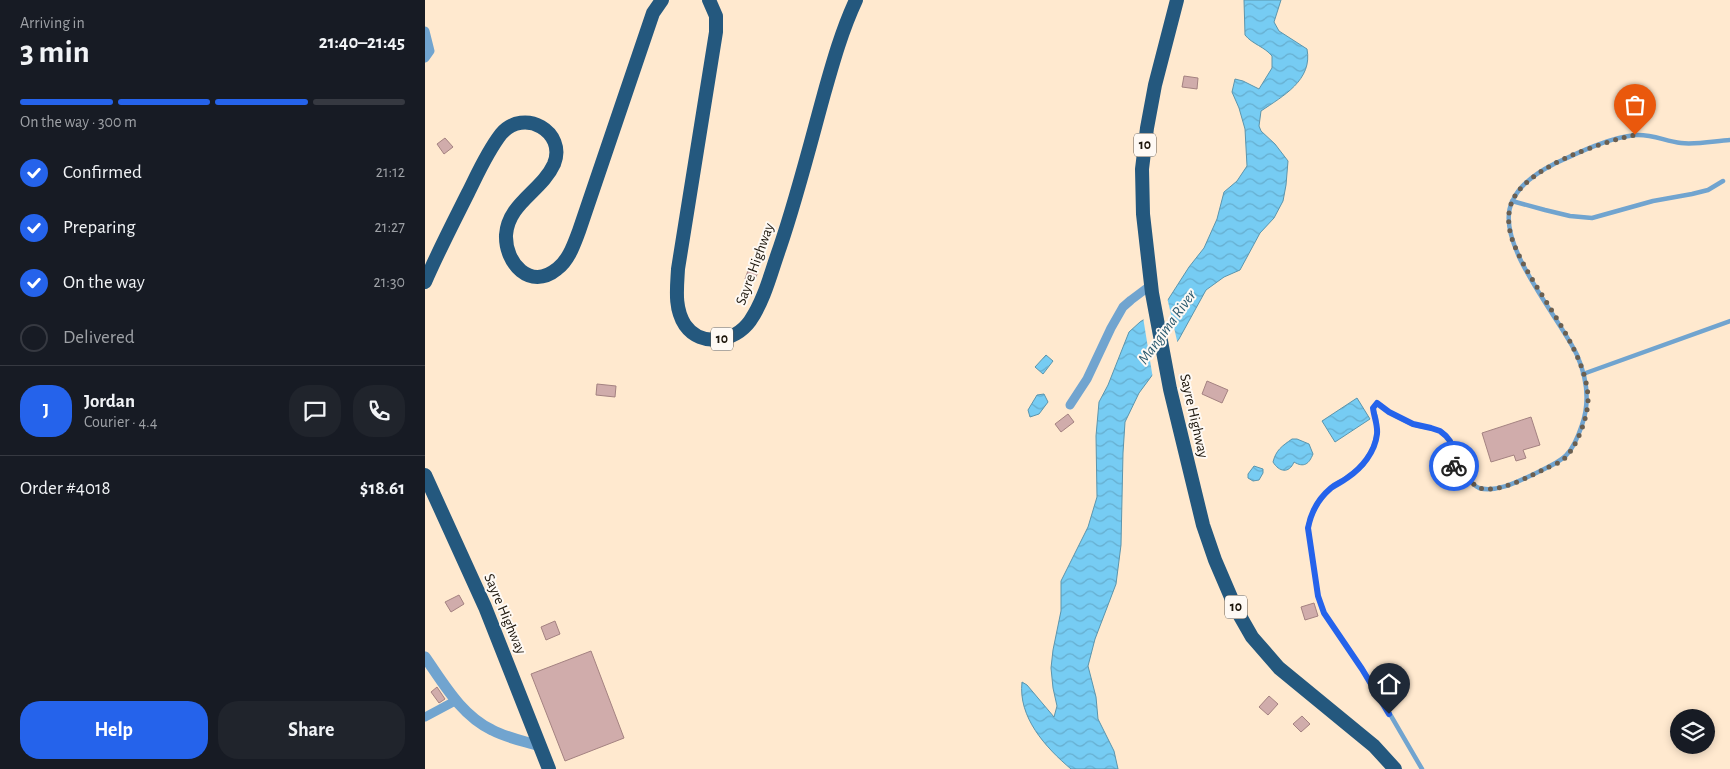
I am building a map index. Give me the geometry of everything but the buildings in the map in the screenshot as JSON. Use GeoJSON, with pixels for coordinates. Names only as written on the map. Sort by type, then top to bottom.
{"type":"FeatureCollection","features":[{"type":"Feature","properties":{"kind":"highway"},"geometry":{"type":"LineString","coordinates":[[425,282],[490,151],[506,129],[520,123],[529,122],[546,130],[553,143],[555,157],[554,164],[545,180],[514,211],[508,226],[506,248],[512,262],[519,270],[528,275],[546,276],[563,264],[572,249],[579,231],[653,13],[662,0]]}},
{"type":"Feature","properties":{"kind":"highway","name":"Sayre Highway"},"geometry":{"type":"LineString","coordinates":[[709,0],[716,16],[717,32],[678,269],[677,298],[679,310],[690,332],[702,338],[715,340],[727,338],[738,332],[749,322],[763,296],[784,236],[839,43],[856,0]]}},
{"type":"Feature","properties":{"kind":"highway","name":"Sayre Highway"},"geometry":{"type":"LineString","coordinates":[[1177,0],[1155,85],[1147,128],[1142,169],[1143,214],[1152,289],[1170,389],[1203,525],[1215,560],[1236,609],[1252,637],[1279,668],[1374,746],[1395,769]]}},
{"type":"Feature","properties":{"kind":"highway","name":"Sayre Highway"},"geometry":{"type":"LineString","coordinates":[[425,475],[485,607],[549,769]]}},
{"type":"Feature","properties":{"kind":"street"},"geometry":{"type":"LineString","coordinates":[[425,30],[430,51],[425,58]]}},
{"type":"Feature","properties":{"kind":"street"},"geometry":{"type":"LineString","coordinates":[[1070,405],[1087,379],[1111,328],[1123,308],[1131,300],[1152,289]]}},
{"type":"Feature","properties":{"kind":"street"},"geometry":{"type":"LineString","coordinates":[[425,656],[455,701],[477,721],[490,730],[505,736],[540,746]]}},
{"type":"Feature","properties":{"kind":"street"},"geometry":{"type":"LineString","coordinates":[[425,717],[455,701]]}},
{"type":"Feature","properties":{"kind":"lane"},"geometry":{"type":"LineString","coordinates":[[1422,769],[1373,685],[1324,613],[1318,596],[1308,528],[1314,510],[1318,502],[1331,487],[1363,465],[1373,448],[1377,434],[1373,408],[1377,403],[1389,412],[1413,424],[1440,431],[1450,441],[1454,467],[1475,486],[1480,488],[1503,487],[1563,460],[1578,438],[1585,416],[1588,397],[1578,357],[1570,341],[1537,290],[1513,244],[1508,220],[1512,201],[1523,185],[1544,169],[1579,152],[1619,138],[1650,135],[1682,144],[1730,140]]}},
{"type":"Feature","properties":{"kind":"lane"},"geometry":{"type":"LineString","coordinates":[[1512,201],[1553,212],[1592,218],[1653,201],[1708,190],[1723,181]]}},
{"type":"Feature","properties":{"kind":"lane"},"geometry":{"type":"LineString","coordinates":[[1583,374],[1730,320]]}},
{"type":"Feature","properties":{"kind":"water","name":"Mangima River"},"geometry":{"type":"Polygon","coordinates":[[[1244,0],[1281,0],[1274,22],[1279,31],[1307,49],[1308,60],[1301,78],[1287,93],[1261,111],[1259,126],[1261,131],[1275,144],[1288,161],[1283,201],[1274,218],[1260,233],[1240,270],[1224,277],[1206,290],[1179,339],[1139,393],[1125,422],[1121,545],[1116,584],[1095,639],[1088,666],[1096,697],[1098,719],[1114,751],[1118,769],[1071,769],[1052,751],[1035,730],[1024,707],[1022,682],[1027,685],[1054,717],[1057,706],[1051,668],[1061,611],[1061,581],[1088,527],[1097,497],[1096,436],[1099,402],[1108,385],[1129,332],[1164,306],[1189,267],[1204,248],[1217,219],[1224,192],[1237,181],[1247,166],[1245,129],[1232,92],[1235,79],[1259,89],[1272,68],[1272,56],[1245,35],[1244,0]]]}},
{"type":"Feature","properties":{"kind":"water"},"geometry":{"type":"Polygon","coordinates":[[[1046,355],[1053,361],[1043,374],[1035,367],[1046,355]]]}},
{"type":"Feature","properties":{"kind":"water"},"geometry":{"type":"Polygon","coordinates":[[[1044,394],[1048,402],[1039,414],[1030,417],[1028,410],[1037,395],[1044,394]]]}},
{"type":"Feature","properties":{"kind":"water"},"geometry":{"type":"Polygon","coordinates":[[[1357,398],[1370,419],[1335,442],[1322,421],[1357,398]]]}},
{"type":"Feature","properties":{"kind":"water"},"geometry":{"type":"Polygon","coordinates":[[[1292,439],[1309,444],[1313,454],[1306,464],[1301,465],[1294,462],[1287,470],[1281,470],[1273,462],[1274,458],[1280,449],[1292,439]]]}},
{"type":"Feature","properties":{"kind":"water"},"geometry":{"type":"Polygon","coordinates":[[[1254,466],[1263,469],[1263,473],[1259,480],[1253,481],[1248,478],[1248,474],[1254,466]]]}},
{"type":"Feature","properties":{"kind":"pier"},"geometry":{"type":"Polygon","coordinates":[[[1167,297],[1178,345],[1153,379],[1143,317],[1163,304],[1167,297]]]}},
{"type":"Feature","properties":{"kind":"way so far"},"geometry":{"type":"LineString","coordinates":[[1454,466],[1475,486],[1488,489],[1503,487],[1563,460],[1578,438],[1585,416],[1588,397],[1578,357],[1570,341],[1537,290],[1513,244],[1508,220],[1510,208],[1512,201],[1523,185],[1544,169],[1579,152],[1619,138],[1635,135]]}},
{"type":"Feature","properties":{"kind":"route"},"geometry":{"type":"LineString","coordinates":[[1389,714],[1373,685],[1341,636],[1330,623],[1320,605],[1315,563],[1308,528],[1310,519],[1318,502],[1331,487],[1363,465],[1373,448],[1377,434],[1373,405],[1377,403],[1389,412],[1419,427],[1440,431],[1450,441],[1454,466]]}}]}
